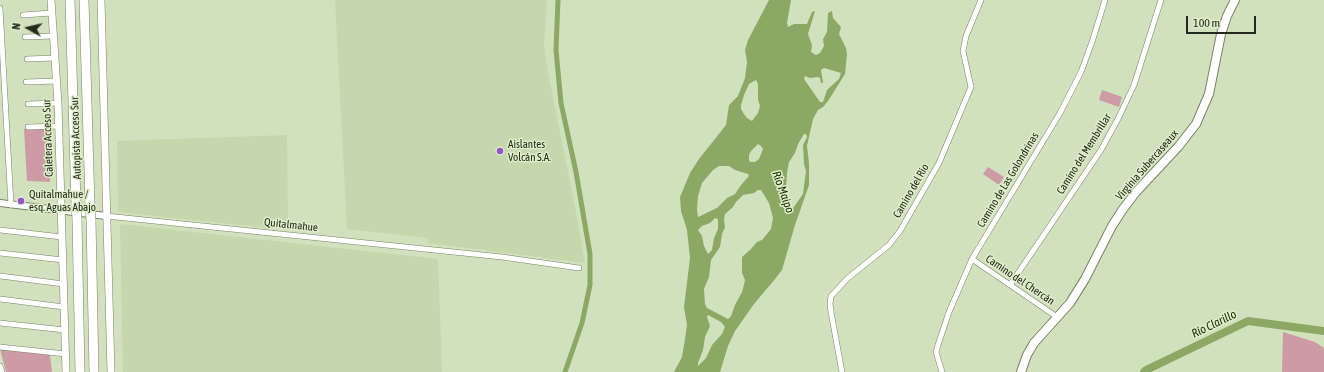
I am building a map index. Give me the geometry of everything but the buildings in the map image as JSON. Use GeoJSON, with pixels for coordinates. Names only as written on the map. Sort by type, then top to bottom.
{"type":"FeatureCollection","features":[{"type":"Feature","properties":{"kind":"highway","name":"Autopista Acceso Sur"},"geometry":{"type":"LineString","coordinates":[[70,0],[80,372]]}},
{"type":"Feature","properties":{"kind":"highway","name":"Autopista Acceso Sur"},"geometry":{"type":"LineString","coordinates":[[84,0],[94,372]]}},
{"type":"Feature","properties":{"kind":"main road","name":"Caletera Acceso Sur"},"geometry":{"type":"LineString","coordinates":[[51,0],[59,126],[66,372]]}},
{"type":"Feature","properties":{"kind":"main road"},"geometry":{"type":"LineString","coordinates":[[101,0],[111,372]]}},
{"type":"Feature","properties":{"kind":"main road","name":"Virginia Subercaseaux"},"geometry":{"type":"LineString","coordinates":[[1022,372],[1027,355],[1034,343],[1070,303],[1085,279],[1112,226],[1123,209],[1136,192],[1178,147],[1196,124],[1205,107],[1209,94],[1226,16],[1235,0]]}},
{"type":"Feature","properties":{"kind":"street","name":"Camino del Río"},"geometry":{"type":"LineString","coordinates":[[842,372],[831,312],[831,296],[848,278],[889,245],[900,231],[939,162],[971,87],[963,51],[966,36],[980,0]]}},
{"type":"Feature","properties":{"kind":"street","name":"Camino de Las Golondrinas"},"geometry":{"type":"LineString","coordinates":[[942,372],[936,352],[949,312],[972,259],[1060,113],[1081,72],[1105,0]]}},
{"type":"Feature","properties":{"kind":"street","name":"Camino del Membrillar"},"geometry":{"type":"LineString","coordinates":[[1010,285],[1101,150],[1118,119],[1134,85],[1161,0]]}},
{"type":"Feature","properties":{"kind":"street"},"geometry":{"type":"LineString","coordinates":[[0,8],[2,92],[11,205]]}},
{"type":"Feature","properties":{"kind":"street"},"geometry":{"type":"LineString","coordinates":[[23,15],[52,13]]}},
{"type":"Feature","properties":{"kind":"street"},"geometry":{"type":"LineString","coordinates":[[25,38],[53,36]]}},
{"type":"Feature","properties":{"kind":"street"},"geometry":{"type":"LineString","coordinates":[[26,59],[55,58]]}},
{"type":"Feature","properties":{"kind":"street"},"geometry":{"type":"LineString","coordinates":[[26,82],[57,81]]}},
{"type":"Feature","properties":{"kind":"street"},"geometry":{"type":"LineString","coordinates":[[28,104],[58,104]]}},
{"type":"Feature","properties":{"kind":"street"},"geometry":{"type":"LineString","coordinates":[[28,127],[59,126]]}},
{"type":"Feature","properties":{"kind":"street","name":"Quitalmahue"},"geometry":{"type":"LineString","coordinates":[[0,203],[106,216],[502,257],[579,268]]}},
{"type":"Feature","properties":{"kind":"street"},"geometry":{"type":"LineString","coordinates":[[0,230],[62,237]]}},
{"type":"Feature","properties":{"kind":"street"},"geometry":{"type":"LineString","coordinates":[[0,253],[63,260]]}},
{"type":"Feature","properties":{"kind":"street","name":"Camino del Chercán"},"geometry":{"type":"LineString","coordinates":[[972,259],[1057,317]]}},
{"type":"Feature","properties":{"kind":"street"},"geometry":{"type":"LineString","coordinates":[[0,276],[64,284]]}},
{"type":"Feature","properties":{"kind":"street"},"geometry":{"type":"LineString","coordinates":[[0,299],[64,307]]}},
{"type":"Feature","properties":{"kind":"street"},"geometry":{"type":"LineString","coordinates":[[0,323],[65,330]]}},
{"type":"Feature","properties":{"kind":"street"},"geometry":{"type":"LineString","coordinates":[[0,347],[66,354]]}},
{"type":"Feature","properties":{"kind":"street"},"geometry":{"type":"LineString","coordinates":[[0,366],[2,372]]}},
{"type":"Feature","properties":{"kind":"shaded area"},"geometry":{"type":"Polygon","coordinates":[[[335,0],[547,0],[544,46],[547,67],[585,263],[428,243],[427,238],[347,229],[335,0]]]}},
{"type":"Feature","properties":{"kind":"shaded area"},"geometry":{"type":"Polygon","coordinates":[[[1102,90],[1122,97],[1119,107],[1099,100],[1102,90]]]}},
{"type":"Feature","properties":{"kind":"shaded area"},"geometry":{"type":"Polygon","coordinates":[[[49,128],[50,182],[27,181],[24,129],[49,128]]]}},
{"type":"Feature","properties":{"kind":"shaded area"},"geometry":{"type":"Polygon","coordinates":[[[287,135],[288,230],[118,212],[117,141],[287,135]]]}},
{"type":"Feature","properties":{"kind":"shaded area"},"geometry":{"type":"Polygon","coordinates":[[[988,167],[1004,177],[999,185],[983,174],[988,167]]]}},
{"type":"Feature","properties":{"kind":"shaded area"},"geometry":{"type":"Polygon","coordinates":[[[120,224],[438,259],[442,372],[123,372],[120,224]]]}},
{"type":"Feature","properties":{"kind":"shaded area"},"geometry":{"type":"Polygon","coordinates":[[[1283,332],[1315,342],[1324,348],[1324,372],[1282,372],[1283,332]]]}},
{"type":"Feature","properties":{"kind":"shaded area"},"geometry":{"type":"Polygon","coordinates":[[[0,349],[50,355],[52,372],[6,372],[0,349]]]}},
{"type":"Feature","properties":{"kind":"water","name":"Río Maipo"},"geometry":{"type":"Polygon","coordinates":[[[769,0],[791,0],[787,23],[788,27],[794,24],[807,24],[812,12],[815,11],[808,34],[812,45],[811,52],[816,55],[820,53],[824,46],[823,39],[827,32],[828,13],[832,11],[833,18],[841,27],[839,34],[846,48],[847,54],[845,74],[828,101],[818,110],[813,119],[807,146],[809,185],[795,225],[782,270],[754,304],[735,331],[728,346],[720,372],[674,372],[682,357],[687,325],[684,307],[690,258],[687,230],[681,211],[680,197],[690,173],[726,125],[729,105],[738,96],[745,78],[747,62],[745,50],[748,40],[769,0]],[[824,68],[821,70],[823,82],[821,83],[820,78],[818,77],[810,78],[805,76],[804,79],[820,102],[823,102],[827,90],[839,79],[841,73],[824,68]],[[756,80],[749,84],[744,95],[741,109],[747,118],[752,121],[758,113],[760,106],[758,100],[758,84],[756,80]],[[804,134],[798,144],[795,153],[789,162],[786,189],[782,197],[786,208],[791,211],[803,194],[806,171],[803,145],[807,137],[806,134],[804,134]],[[758,144],[749,155],[750,162],[755,162],[759,159],[763,149],[758,144]],[[719,166],[713,170],[702,183],[698,196],[698,217],[717,208],[727,198],[735,194],[749,176],[748,174],[735,170],[729,166],[719,166]],[[761,190],[743,195],[725,214],[725,227],[722,234],[720,247],[711,260],[709,277],[704,289],[705,304],[707,308],[728,319],[731,316],[744,285],[745,280],[742,273],[742,257],[757,242],[762,240],[771,229],[773,218],[769,203],[761,190]],[[715,218],[710,223],[702,226],[698,230],[702,236],[704,246],[708,254],[712,250],[714,238],[718,229],[718,219],[715,218]],[[708,315],[707,317],[710,326],[705,337],[698,366],[706,358],[712,345],[722,334],[725,327],[721,322],[708,315]]]}},
{"type":"Feature","properties":{"kind":"waterway"},"geometry":{"type":"LineString","coordinates":[[558,0],[556,50],[561,103],[576,172],[590,254],[590,285],[582,323],[565,372]]}},
{"type":"Feature","properties":{"kind":"waterway","name":"Río Clarillo"},"geometry":{"type":"LineString","coordinates":[[1144,372],[1248,321],[1324,331]]}},
{"type":"Feature","properties":{"kind":"place","name":"Aislantes Volcán S.A."},"geometry":{"type":"Point","coordinates":[500,151]}},
{"type":"Feature","properties":{"kind":"place","name":"Quitalmahue / esq. Aguas Abajo"},"geometry":{"type":"Point","coordinates":[21,201]}}]}
